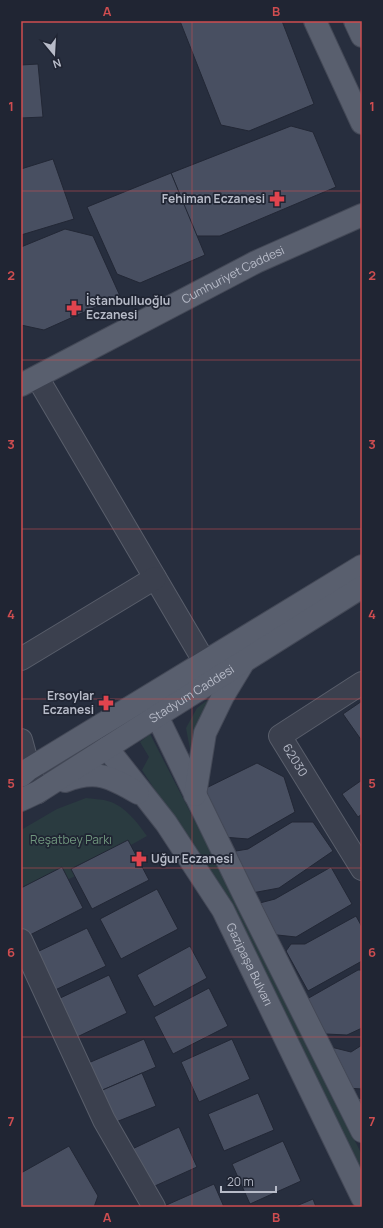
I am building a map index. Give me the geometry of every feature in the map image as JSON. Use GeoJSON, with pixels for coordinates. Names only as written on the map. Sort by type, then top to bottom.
{"type":"FeatureCollection","features":[{"type":"Feature","properties":{"kind":"main road"},"geometry":{"type":"LineString","coordinates":[[315,21],[362,123]]}},
{"type":"Feature","properties":{"kind":"main road"},"geometry":{"type":"LineString","coordinates":[[355,21],[362,36]]}},
{"type":"Feature","properties":{"kind":"main road","name":"Cumhuriyet Caddesi"},"geometry":{"type":"LineString","coordinates":[[29,381],[256,262],[362,214]]}},
{"type":"Feature","properties":{"kind":"main road"},"geometry":{"type":"LineString","coordinates":[[25,773],[210,670],[362,566]]}},
{"type":"Feature","properties":{"kind":"main road","name":"Stadyum Caddesi"},"geometry":{"type":"LineString","coordinates":[[30,796],[157,716],[210,670],[245,660],[362,587]]}},
{"type":"Feature","properties":{"kind":"main road"},"geometry":{"type":"LineString","coordinates":[[195,795],[205,733],[223,696],[245,660]]}},
{"type":"Feature","properties":{"kind":"main road"},"geometry":{"type":"LineString","coordinates":[[157,716],[246,899],[362,1131]]}},
{"type":"Feature","properties":{"kind":"main road","name":"Gazipaşa Bulvarı"},"geometry":{"type":"LineString","coordinates":[[107,748],[166,823],[223,910],[362,1197]]}},
{"type":"Feature","properties":{"kind":"main road"},"geometry":{"type":"LineString","coordinates":[[30,796],[80,776],[101,775],[121,782],[146,797]]}},
{"type":"Feature","properties":{"kind":"street"},"geometry":{"type":"LineString","coordinates":[[29,381],[155,578],[210,670]]}},
{"type":"Feature","properties":{"kind":"street"},"geometry":{"type":"LineString","coordinates":[[21,659],[155,578]]}},
{"type":"Feature","properties":{"kind":"street","name":"62030"},"geometry":{"type":"LineString","coordinates":[[362,683],[280,736],[362,869]]}},
{"type":"Feature","properties":{"kind":"street"},"geometry":{"type":"LineString","coordinates":[[21,740],[25,773],[30,796]]}},
{"type":"Feature","properties":{"kind":"street"},"geometry":{"type":"LineString","coordinates":[[21,940],[104,1120],[154,1207]]}},
{"type":"Feature","properties":{"kind":"green space"},"geometry":{"type":"Polygon","coordinates":[[[216,694],[194,770],[186,728],[197,708],[216,694]]]}},
{"type":"Feature","properties":{"kind":"green space"},"geometry":{"type":"Polygon","coordinates":[[[150,734],[237,903],[362,1155],[362,1171],[231,907],[142,770],[149,757],[140,742],[150,734]]]}},
{"type":"Feature","properties":{"kind":"green space","name":"Reşatbey Parkı"},"geometry":{"type":"Polygon","coordinates":[[[86,798],[104,800],[118,805],[129,814],[147,836],[79,874],[21,903],[21,830],[57,809],[86,798]]]}},
{"type":"Feature","properties":{"kind":"building"},"geometry":{"type":"Polygon","coordinates":[[[180,21],[282,21],[314,104],[249,131],[221,125],[180,21]]]}},
{"type":"Feature","properties":{"kind":"building"},"geometry":{"type":"Polygon","coordinates":[[[38,64],[43,117],[21,118],[21,65],[38,64]]]}},
{"type":"Feature","properties":{"kind":"building"},"geometry":{"type":"Polygon","coordinates":[[[291,126],[313,132],[336,187],[220,236],[196,236],[171,173],[291,126]]]}},
{"type":"Feature","properties":{"kind":"building"},"geometry":{"type":"Polygon","coordinates":[[[53,159],[74,219],[21,235],[21,169],[53,159]]]}},
{"type":"Feature","properties":{"kind":"building"},"geometry":{"type":"Polygon","coordinates":[[[171,173],[205,255],[140,283],[117,274],[87,207],[171,173]]]}},
{"type":"Feature","properties":{"kind":"building"},"geometry":{"type":"Polygon","coordinates":[[[65,229],[93,236],[120,296],[44,330],[21,325],[21,247],[65,229]]]}},
{"type":"Feature","properties":{"kind":"building"},"geometry":{"type":"Polygon","coordinates":[[[362,701],[362,741],[343,714],[362,701]]]}},
{"type":"Feature","properties":{"kind":"building"},"geometry":{"type":"Polygon","coordinates":[[[257,763],[284,777],[295,812],[248,839],[223,837],[200,791],[257,763]]]}},
{"type":"Feature","properties":{"kind":"building"},"geometry":{"type":"Polygon","coordinates":[[[362,780],[362,814],[358,817],[342,794],[362,780]]]}},
{"type":"Feature","properties":{"kind":"building"},"geometry":{"type":"Polygon","coordinates":[[[292,822],[313,822],[333,851],[279,888],[252,893],[224,853],[248,849],[292,822]]]}},
{"type":"Feature","properties":{"kind":"building"},"geometry":{"type":"Polygon","coordinates":[[[128,840],[149,880],[92,909],[71,869],[128,840]]]}},
{"type":"Feature","properties":{"kind":"building"},"geometry":{"type":"Polygon","coordinates":[[[62,867],[83,908],[26,937],[21,927],[21,888],[62,867]]]}},
{"type":"Feature","properties":{"kind":"building"},"geometry":{"type":"Polygon","coordinates":[[[331,867],[352,904],[296,937],[268,934],[252,905],[275,899],[331,867]]]}},
{"type":"Feature","properties":{"kind":"building"},"geometry":{"type":"Polygon","coordinates":[[[157,889],[178,929],[121,959],[100,919],[157,889]]]}},
{"type":"Feature","properties":{"kind":"building"},"geometry":{"type":"Polygon","coordinates":[[[356,916],[362,927],[362,961],[308,991],[286,951],[291,944],[305,944],[356,916]]]}},
{"type":"Feature","properties":{"kind":"building"},"geometry":{"type":"Polygon","coordinates":[[[87,928],[106,966],[53,991],[35,953],[87,928]]]}},
{"type":"Feature","properties":{"kind":"building"},"geometry":{"type":"Polygon","coordinates":[[[190,946],[207,978],[154,1007],[137,975],[190,946]]]}},
{"type":"Feature","properties":{"kind":"building"},"geometry":{"type":"Polygon","coordinates":[[[358,970],[362,970],[362,1028],[347,1035],[326,1034],[307,999],[358,970]]]}},
{"type":"Feature","properties":{"kind":"building"},"geometry":{"type":"Polygon","coordinates":[[[109,975],[127,1013],[75,1038],[56,1000],[109,975]]]}},
{"type":"Feature","properties":{"kind":"building"},"geometry":{"type":"Polygon","coordinates":[[[209,988],[228,1026],[173,1054],[154,1017],[209,988]]]}},
{"type":"Feature","properties":{"kind":"building"},"geometry":{"type":"Polygon","coordinates":[[[144,1039],[156,1067],[98,1092],[86,1064],[144,1039]]]}},
{"type":"Feature","properties":{"kind":"building"},"geometry":{"type":"Polygon","coordinates":[[[232,1039],[250,1079],[199,1102],[181,1062],[232,1039]]]}},
{"type":"Feature","properties":{"kind":"building"},"geometry":{"type":"Polygon","coordinates":[[[362,1045],[362,1089],[346,1088],[331,1047],[351,1052],[362,1045]]]}},
{"type":"Feature","properties":{"kind":"building"},"geometry":{"type":"Polygon","coordinates":[[[142,1073],[156,1106],[111,1124],[98,1092],[142,1073]]]}},
{"type":"Feature","properties":{"kind":"building"},"geometry":{"type":"Polygon","coordinates":[[[258,1093],[274,1130],[224,1151],[208,1114],[258,1093]]]}},
{"type":"Feature","properties":{"kind":"building"},"geometry":{"type":"Polygon","coordinates":[[[355,1097],[362,1099],[362,1115],[355,1097]]]}},
{"type":"Feature","properties":{"kind":"building"},"geometry":{"type":"Polygon","coordinates":[[[179,1127],[197,1167],[146,1190],[128,1151],[179,1127]]]}},
{"type":"Feature","properties":{"kind":"building"},"geometry":{"type":"Polygon","coordinates":[[[283,1141],[301,1181],[250,1204],[232,1164],[283,1141]]]}},
{"type":"Feature","properties":{"kind":"building"},"geometry":{"type":"Polygon","coordinates":[[[69,1146],[98,1196],[94,1207],[21,1207],[21,1173],[69,1146]]]}},
{"type":"Feature","properties":{"kind":"building"},"geometry":{"type":"Polygon","coordinates":[[[214,1184],[224,1207],[162,1207],[214,1184]]]}},
{"type":"Feature","properties":{"kind":"building"},"geometry":{"type":"Polygon","coordinates":[[[313,1199],[316,1207],[294,1207],[313,1199]]]}},
{"type":"Feature","properties":{"kind":"place","name":"Fehiman Eczanesi"},"geometry":{"type":"Point","coordinates":[277,199]}},
{"type":"Feature","properties":{"kind":"place","name":"İstanbulluoğlu Eczanesi"},"geometry":{"type":"Point","coordinates":[74,308]}},
{"type":"Feature","properties":{"kind":"place","name":"Ersoylar Eczanesi"},"geometry":{"type":"Point","coordinates":[106,703]}},
{"type":"Feature","properties":{"kind":"place","name":"Uğur Eczanesi"},"geometry":{"type":"Point","coordinates":[139,859]}}]}
